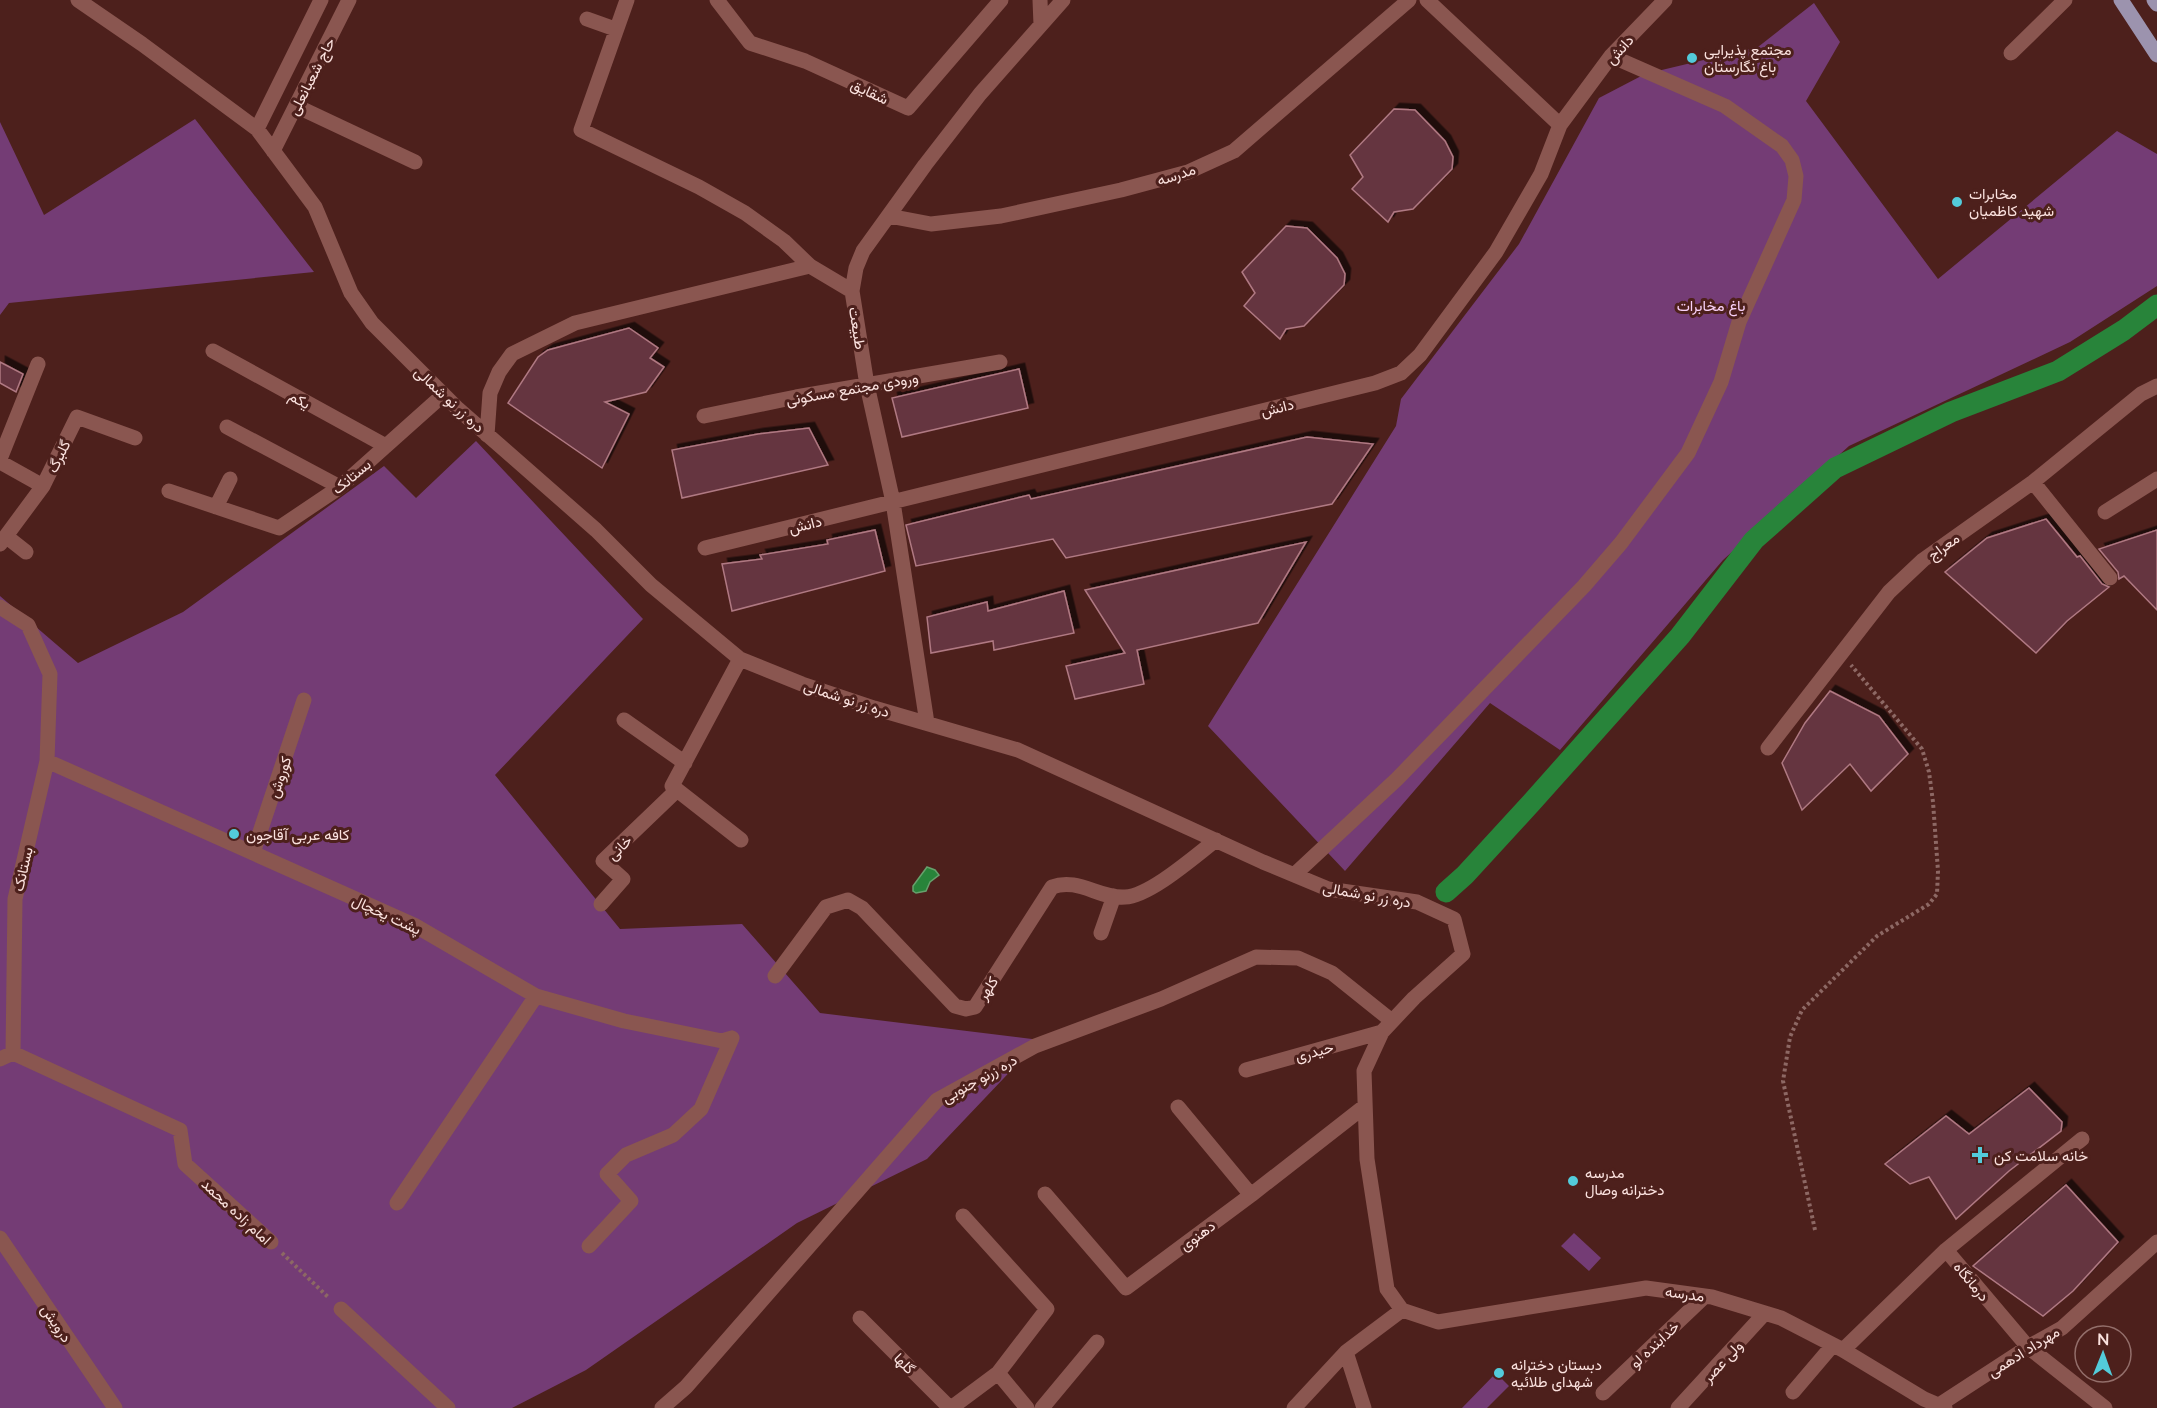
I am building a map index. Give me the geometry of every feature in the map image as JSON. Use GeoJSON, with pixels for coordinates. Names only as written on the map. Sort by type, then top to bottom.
{"type":"FeatureCollection","features":[{"type":"Feature","properties":{"kind":"main road"},"geometry":{"type":"LineString","coordinates":[[2121,0],[2157,55]]}},
{"type":"Feature","properties":{"kind":"main road"},"geometry":{"type":"LineString","coordinates":[[2154,0],[2157,4]]}},
{"type":"Feature","properties":{"kind":"street","name":"دره زر نو شمالی"},"geometry":{"type":"LineString","coordinates":[[78,0],[256,129],[315,207],[351,293],[372,323],[443,395],[596,530],[651,585],[740,659],[812,688],[873,708],[1018,750],[1328,889],[1417,902],[1454,919],[1463,954],[1414,998],[1387,1027],[1364,1071],[1367,1158],[1387,1289],[1402,1310]]}},
{"type":"Feature","properties":{"kind":"street","name":"حاج شعبانعلی"},"geometry":{"type":"LineString","coordinates":[[256,129],[321,0]]}},
{"type":"Feature","properties":{"kind":"street","name":"حاج شعبانعلی"},"geometry":{"type":"LineString","coordinates":[[273,151],[349,0]]}},
{"type":"Feature","properties":{"kind":"street"},"geometry":{"type":"LineString","coordinates":[[627,0],[581,130],[690,183],[745,213],[784,242],[810,266],[852,291]]}},
{"type":"Feature","properties":{"kind":"street","name":"شقایق"},"geometry":{"type":"LineString","coordinates":[[717,0],[750,44],[805,61],[908,108],[1001,0]]}},
{"type":"Feature","properties":{"kind":"street"},"geometry":{"type":"LineString","coordinates":[[1040,0],[1041,25]]}},
{"type":"Feature","properties":{"kind":"street","name":"طبیعت"},"geometry":{"type":"LineString","coordinates":[[927,723],[893,502],[867,385],[852,291],[856,268],[863,251],[925,165],[980,94],[1063,0]]}},
{"type":"Feature","properties":{"kind":"street","name":"مدرسه"},"geometry":{"type":"LineString","coordinates":[[889,216],[931,224],[1001,216],[1121,190],[1188,172],[1234,151],[1409,0]]}},
{"type":"Feature","properties":{"kind":"street"},"geometry":{"type":"LineString","coordinates":[[1427,0],[1560,125]]}},
{"type":"Feature","properties":{"kind":"street","name":"دانش"},"geometry":{"type":"LineString","coordinates":[[705,548],[1375,383],[1401,373],[1420,355],[1496,252],[1540,174],[1560,125],[1611,56],[1665,0]]}},
{"type":"Feature","properties":{"kind":"street"},"geometry":{"type":"LineString","coordinates":[[2012,53],[2065,0]]}},
{"type":"Feature","properties":{"kind":"street"},"geometry":{"type":"LineString","coordinates":[[587,19],[615,29]]}},
{"type":"Feature","properties":{"kind":"street"},"geometry":{"type":"LineString","coordinates":[[1294,875],[1397,779],[1584,585],[1620,543],[1688,453],[1721,382],[1739,322],[1794,200],[1796,176],[1792,160],[1782,146],[1725,106],[1611,56]]}},
{"type":"Feature","properties":{"kind":"street"},"geometry":{"type":"LineString","coordinates":[[296,106],[415,162]]}},
{"type":"Feature","properties":{"kind":"street"},"geometry":{"type":"LineString","coordinates":[[487,435],[489,393],[499,372],[512,354],[575,323],[810,266]]}},
{"type":"Feature","properties":{"kind":"street","name":"یکم"},"geometry":{"type":"LineString","coordinates":[[213,351],[386,446]]}},
{"type":"Feature","properties":{"kind":"street","name":"ورودی مجتمع مسکونی"},"geometry":{"type":"LineString","coordinates":[[705,416],[1000,362]]}},
{"type":"Feature","properties":{"kind":"street"},"geometry":{"type":"LineString","coordinates":[[38,364],[0,461],[43,486]]}},
{"type":"Feature","properties":{"kind":"street","name":"معراج"},"geometry":{"type":"LineString","coordinates":[[1768,748],[1889,592],[1923,560],[2033,482],[2141,394],[2157,386]]}},
{"type":"Feature","properties":{"kind":"street","name":"بستانک"},"geometry":{"type":"LineString","coordinates":[[216,507],[279,528],[340,487],[443,395]]}},
{"type":"Feature","properties":{"kind":"street","name":"گلبرگ"},"geometry":{"type":"LineString","coordinates":[[3,540],[43,486],[77,417],[135,438]]}},
{"type":"Feature","properties":{"kind":"street"},"geometry":{"type":"LineString","coordinates":[[227,427],[340,487]]}},
{"type":"Feature","properties":{"kind":"street"},"geometry":{"type":"LineString","coordinates":[[169,491],[216,507],[230,479]]}},
{"type":"Feature","properties":{"kind":"street"},"geometry":{"type":"LineString","coordinates":[[2105,512],[2157,479]]}},
{"type":"Feature","properties":{"kind":"street"},"geometry":{"type":"LineString","coordinates":[[2033,482],[2110,578]]}},
{"type":"Feature","properties":{"kind":"street"},"geometry":{"type":"LineString","coordinates":[[3,540],[26,552]]}},
{"type":"Feature","properties":{"kind":"street","name":"بستانک"},"geometry":{"type":"LineString","coordinates":[[0,607],[27,626],[50,674],[47,761],[15,898],[6,1056]]}},
{"type":"Feature","properties":{"kind":"street","name":"خانی"},"geometry":{"type":"LineString","coordinates":[[601,904],[623,879],[603,861],[676,790],[672,786],[740,659]]}},
{"type":"Feature","properties":{"kind":"street","name":"کوروش"},"geometry":{"type":"LineString","coordinates":[[253,853],[304,700]]}},
{"type":"Feature","properties":{"kind":"street"},"geometry":{"type":"LineString","coordinates":[[624,720],[685,763]]}},
{"type":"Feature","properties":{"kind":"street","name":"پشت یخچال"},"geometry":{"type":"LineString","coordinates":[[47,761],[414,925],[536,996],[624,1021],[722,1041],[732,1038],[700,1109],[674,1135],[626,1155],[608,1174],[631,1201],[588,1246]]}},
{"type":"Feature","properties":{"kind":"street"},"geometry":{"type":"LineString","coordinates":[[676,790],[741,840]]}},
{"type":"Feature","properties":{"kind":"street","name":"کلهر"},"geometry":{"type":"LineString","coordinates":[[775,976],[826,907],[848,900],[862,908],[955,1006],[966,1009],[975,1007],[1052,888],[1062,884],[1074,884],[1114,896],[1126,897],[1149,889],[1216,840]]}},
{"type":"Feature","properties":{"kind":"street"},"geometry":{"type":"LineString","coordinates":[[1101,933],[1114,896]]}},
{"type":"Feature","properties":{"kind":"street","name":"دره زرنو جنوبی"},"geometry":{"type":"LineString","coordinates":[[662,1408],[702,1369],[938,1100],[1035,1046],[1161,999],[1256,957],[1298,958],[1332,973],[1387,1027]]}},
{"type":"Feature","properties":{"kind":"street"},"geometry":{"type":"LineString","coordinates":[[397,1203],[536,996]]}},
{"type":"Feature","properties":{"kind":"street","name":"حیدری"},"geometry":{"type":"LineString","coordinates":[[1246,1070],[1387,1027]]}},
{"type":"Feature","properties":{"kind":"street","name":"امام زاده محمد"},"geometry":{"type":"LineString","coordinates":[[6,1056],[180,1130],[185,1164],[271,1242]]}},
{"type":"Feature","properties":{"kind":"street","name":"دهنوی"},"geometry":{"type":"LineString","coordinates":[[1045,1194],[1126,1288],[1365,1106]]}},
{"type":"Feature","properties":{"kind":"street"},"geometry":{"type":"LineString","coordinates":[[1178,1107],[1251,1195]]}},
{"type":"Feature","properties":{"kind":"street"},"geometry":{"type":"LineString","coordinates":[[1946,1250],[2082,1139]]}},
{"type":"Feature","properties":{"kind":"street"},"geometry":{"type":"LineString","coordinates":[[950,1408],[998,1373],[1047,1309],[963,1216]]}},
{"type":"Feature","properties":{"kind":"street","name":"درویش"},"geometry":{"type":"LineString","coordinates":[[0,1238],[115,1408]]}},
{"type":"Feature","properties":{"kind":"street","name":"مهرداد ادهمی"},"geometry":{"type":"LineString","coordinates":[[1942,1407],[2028,1347],[2062,1328],[2157,1242]]}},
{"type":"Feature","properties":{"kind":"street","name":"درمانگاه"},"geometry":{"type":"LineString","coordinates":[[1793,1392],[1838,1347],[1946,1250],[2028,1347],[2105,1408]]}},
{"type":"Feature","properties":{"kind":"street"},"geometry":{"type":"LineString","coordinates":[[0,1269],[12,1258]]}},
{"type":"Feature","properties":{"kind":"street","name":"مدرسه"},"geometry":{"type":"LineString","coordinates":[[1402,1310],[1438,1322],[1646,1288],[1705,1296],[1781,1318],[1838,1347],[1920,1404],[1942,1407]]}},
{"type":"Feature","properties":{"kind":"street","name":"خدابنده لو"},"geometry":{"type":"LineString","coordinates":[[1603,1393],[1705,1296]]}},
{"type":"Feature","properties":{"kind":"street"},"geometry":{"type":"LineString","coordinates":[[341,1309],[448,1408]]}},
{"type":"Feature","properties":{"kind":"street"},"geometry":{"type":"LineString","coordinates":[[1294,1408],[1346,1352],[1402,1310]]}},
{"type":"Feature","properties":{"kind":"street","name":"ولی عصر"},"geometry":{"type":"LineString","coordinates":[[1678,1408],[1765,1313]]}},
{"type":"Feature","properties":{"kind":"street","name":"گلها"},"geometry":{"type":"LineString","coordinates":[[860,1318],[950,1408]]}},
{"type":"Feature","properties":{"kind":"street"},"geometry":{"type":"LineString","coordinates":[[1042,1408],[1097,1342]]}},
{"type":"Feature","properties":{"kind":"street"},"geometry":{"type":"LineString","coordinates":[[1346,1352],[1364,1408]]}},
{"type":"Feature","properties":{"kind":"street"},"geometry":{"type":"LineString","coordinates":[[998,1373],[1027,1408]]}},
{"type":"Feature","properties":{"kind":"path"},"geometry":{"type":"LineString","coordinates":[[1815,1230],[1783,1081],[1790,1036],[1802,1010],[1877,936],[1929,904],[1937,894],[1938,871],[1933,802],[1929,772],[1922,749],[1841,653]]}},
{"type":"Feature","properties":{"kind":"path","name":"امام زاده محمد"},"geometry":{"type":"LineString","coordinates":[[271,1242],[341,1309]]}},
{"type":"Feature","properties":{"kind":"green space","name":"باغ مخابرات"},"geometry":{"type":"Polygon","coordinates":[[[1814,3],[1840,42],[1806,101],[1938,279],[2117,131],[2157,154],[2157,286],[2070,342],[1849,446],[1723,560],[1560,750],[1490,703],[1345,871],[1208,726],[1396,426],[1401,399],[1519,244],[1599,98],[1645,74],[1758,47],[1814,3]]]}},
{"type":"Feature","properties":{"kind":"green space"},"geometry":{"type":"Polygon","coordinates":[[[195,119],[314,272],[9,303],[0,315],[0,122],[44,215],[195,119]]]}},
{"type":"Feature","properties":{"kind":"green space"},"geometry":{"type":"Polygon","coordinates":[[[476,441],[643,619],[495,775],[620,929],[742,924],[820,1013],[1040,1040],[927,1159],[797,1223],[586,1370],[512,1408],[0,1408],[0,596],[78,663],[183,612],[384,466],[416,498],[476,441]]]}},
{"type":"Feature","properties":{"kind":"green space"},"geometry":{"type":"Polygon","coordinates":[[[1574,1233],[1601,1258],[1589,1271],[1561,1246],[1574,1233]]]}},
{"type":"Feature","properties":{"kind":"green space"},"geometry":{"type":"Polygon","coordinates":[[[1496,1373],[1509,1386],[1487,1408],[1462,1408],[1496,1373]]]}},
{"type":"Feature","properties":{"kind":"shaded area"},"geometry":{"type":"Polygon","coordinates":[[[927,867],[935,870],[939,875],[930,882],[926,891],[916,893],[913,891],[913,886],[927,867]]]}},
{"type":"Feature","properties":{"kind":"building"},"geometry":{"type":"Polygon","coordinates":[[[1394,109],[1415,110],[1445,141],[1453,157],[1452,169],[1413,209],[1394,212],[1388,222],[1352,189],[1363,177],[1350,155],[1394,109]]]}},
{"type":"Feature","properties":{"kind":"building"},"geometry":{"type":"Polygon","coordinates":[[[1286,226],[1307,228],[1337,258],[1345,274],[1344,285],[1304,326],[1286,329],[1280,339],[1244,306],[1255,293],[1242,272],[1286,226]]]}},
{"type":"Feature","properties":{"kind":"building"},"geometry":{"type":"Polygon","coordinates":[[[629,328],[658,348],[650,358],[664,367],[646,392],[605,402],[629,414],[602,468],[508,403],[538,357],[548,350],[629,328]]]}},
{"type":"Feature","properties":{"kind":"building"},"geometry":{"type":"Polygon","coordinates":[[[0,362],[23,374],[16,392],[0,383],[0,362]]]}},
{"type":"Feature","properties":{"kind":"building"},"geometry":{"type":"Polygon","coordinates":[[[1019,369],[1028,408],[902,437],[892,398],[1019,369]]]}},
{"type":"Feature","properties":{"kind":"building"},"geometry":{"type":"Polygon","coordinates":[[[809,428],[828,465],[682,498],[672,450],[758,434],[809,428]]]}},
{"type":"Feature","properties":{"kind":"building"},"geometry":{"type":"Polygon","coordinates":[[[1307,437],[1373,444],[1332,504],[1066,558],[1053,539],[916,566],[906,525],[1029,495],[1031,499],[1307,437]]]}},
{"type":"Feature","properties":{"kind":"building"},"geometry":{"type":"Polygon","coordinates":[[[2046,519],[2102,584],[2109,587],[2067,621],[2036,653],[1945,572],[1987,538],[2046,519]]]}},
{"type":"Feature","properties":{"kind":"building"},"geometry":{"type":"Polygon","coordinates":[[[875,530],[885,571],[732,611],[722,564],[762,559],[760,555],[828,544],[827,540],[875,530]]]}},
{"type":"Feature","properties":{"kind":"building"},"geometry":{"type":"Polygon","coordinates":[[[2157,530],[2157,610],[2124,576],[2119,579],[2118,572],[2099,549],[2157,530]]]}},
{"type":"Feature","properties":{"kind":"building"},"geometry":{"type":"Polygon","coordinates":[[[1306,542],[1258,623],[1137,650],[1144,684],[1075,699],[1066,666],[1125,653],[1085,590],[1306,542]]]}},
{"type":"Feature","properties":{"kind":"building"},"geometry":{"type":"Polygon","coordinates":[[[1064,591],[1074,633],[994,650],[993,641],[931,653],[927,617],[987,602],[988,611],[1064,591]]]}},
{"type":"Feature","properties":{"kind":"building"},"geometry":{"type":"Polygon","coordinates":[[[1830,691],[1879,716],[1908,754],[1871,791],[1850,764],[1802,810],[1782,763],[1805,723],[1830,691]]]}},
{"type":"Feature","properties":{"kind":"building"},"geometry":{"type":"Polygon","coordinates":[[[2029,1088],[2062,1122],[2061,1131],[2009,1171],[1956,1219],[1929,1177],[1910,1184],[1885,1164],[1946,1116],[1969,1134],[2029,1088]]]}},
{"type":"Feature","properties":{"kind":"building"},"geometry":{"type":"Polygon","coordinates":[[[2066,1185],[2118,1242],[2073,1291],[2043,1316],[1973,1266],[2066,1185]]]}},
{"type":"Feature","properties":{"kind":"waterway"},"geometry":{"type":"LineString","coordinates":[[1446,892],[1465,875],[1532,802],[1680,636],[1754,540],[1835,468],[1951,412],[2058,371],[2124,330],[2157,305]]}},
{"type":"Feature","properties":{"kind":"place","name":"مجتمع پذیرایی باغ نگارستان"},"geometry":{"type":"Point","coordinates":[1692,58]}},
{"type":"Feature","properties":{"kind":"place","name":"مخابرات شهید کاظمیان"},"geometry":{"type":"Point","coordinates":[1957,202]}},
{"type":"Feature","properties":{"kind":"place","name":"کافه عربی آقاجون"},"geometry":{"type":"Point","coordinates":[234,834]}},
{"type":"Feature","properties":{"kind":"place","name":"خانه سلامت کن"},"geometry":{"type":"Point","coordinates":[1980,1155]}},
{"type":"Feature","properties":{"kind":"place","name":"مدرسه دخترانه وصال"},"geometry":{"type":"Point","coordinates":[1573,1181]}},
{"type":"Feature","properties":{"kind":"place","name":"دبستان دخترانه شهدای طلائیه"},"geometry":{"type":"Point","coordinates":[1499,1373]}}]}
